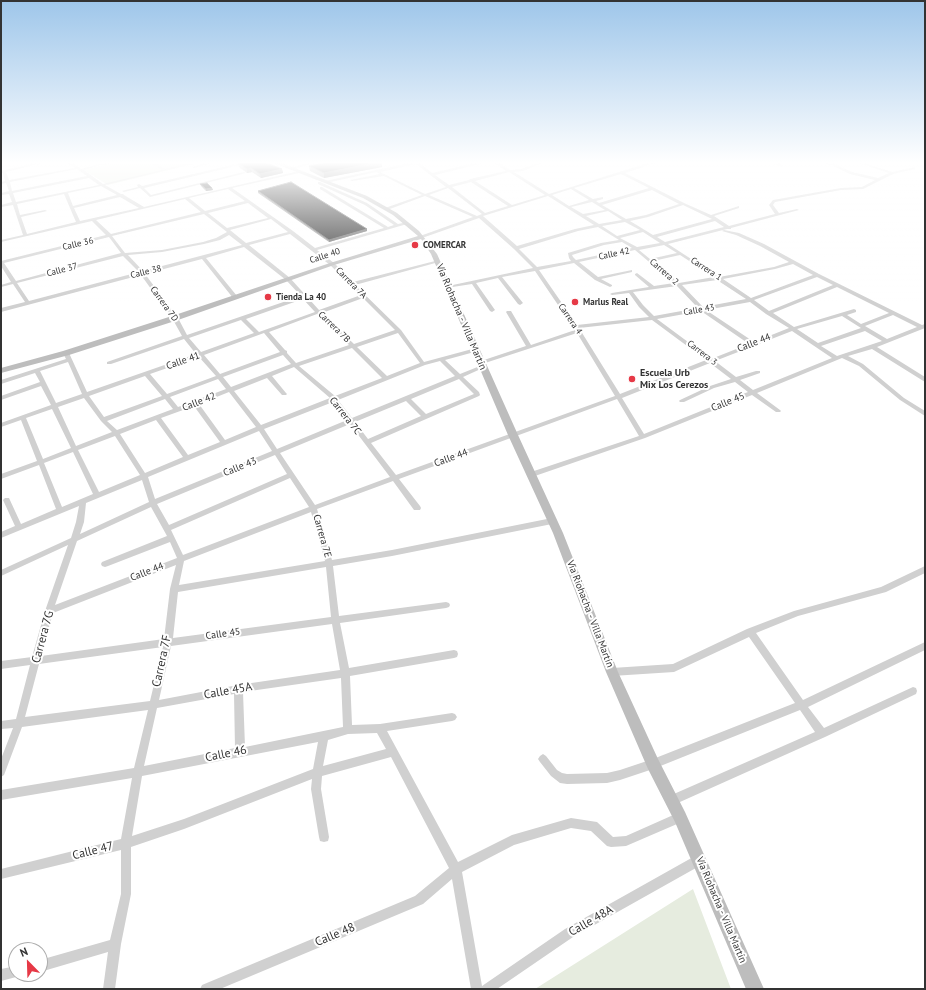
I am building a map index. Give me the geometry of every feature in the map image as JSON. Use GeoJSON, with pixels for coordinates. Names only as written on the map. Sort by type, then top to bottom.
{"type":"FeatureCollection","features":[{"type":"Feature","properties":{"kind":"main road"},"geometry":{"type":"LineString","coordinates":[[380,208],[401,224]]}},
{"type":"Feature","properties":{"kind":"main road"},"geometry":{"type":"LineString","coordinates":[[386,209],[401,224]]}},
{"type":"Feature","properties":{"kind":"main road","name":"Vía Riohacha - Villa Martín"},"geometry":{"type":"LineString","coordinates":[[401,224],[422,239],[437,261],[476,350],[481,365],[530,475],[558,533],[612,672],[652,764],[680,817],[755,989]]}},
{"type":"Feature","properties":{"kind":"main road","name":"Calle 40"},"geometry":{"type":"LineString","coordinates":[[1,372],[67,357],[332,264],[422,239]]}},
{"type":"Feature","properties":{"kind":"street"},"geometry":{"type":"LineString","coordinates":[[17,208],[26,235]]}},
{"type":"Feature","properties":{"kind":"street"},"geometry":{"type":"LineString","coordinates":[[72,208],[78,223]]}},
{"type":"Feature","properties":{"kind":"street"},"geometry":{"type":"LineString","coordinates":[[1,241],[142,208]]}},
{"type":"Feature","properties":{"kind":"street","name":"Carrera 7B"},"geometry":{"type":"LineString","coordinates":[[198,208],[288,279],[318,312],[386,378]]}},
{"type":"Feature","properties":{"kind":"street","name":"Calle 36"},"geometry":{"type":"LineString","coordinates":[[1,262],[223,208]]}},
{"type":"Feature","properties":{"kind":"street","name":"Carrera 7A"},"geometry":{"type":"LineString","coordinates":[[257,208],[292,232],[332,264],[399,331],[423,364]]}},
{"type":"Feature","properties":{"kind":"street"},"geometry":{"type":"LineString","coordinates":[[354,208],[387,228]]}},
{"type":"Feature","properties":{"kind":"street"},"geometry":{"type":"LineString","coordinates":[[460,208],[480,216]]}},
{"type":"Feature","properties":{"kind":"street","name":"Carrera 4"},"geometry":{"type":"LineString","coordinates":[[471,208],[516,248],[537,270],[578,329],[643,436]]}},
{"type":"Feature","properties":{"kind":"street","name":"Calle 40"},"geometry":{"type":"LineString","coordinates":[[422,239],[504,208]]}},
{"type":"Feature","properties":{"kind":"street","name":"Carrera 2"},"geometry":{"type":"LineString","coordinates":[[570,208],[636,249],[678,284],[703,310],[753,344]]}},
{"type":"Feature","properties":{"kind":"street"},"geometry":{"type":"LineString","coordinates":[[516,248],[598,226],[647,216],[670,208]]}},
{"type":"Feature","properties":{"kind":"street"},"geometry":{"type":"LineString","coordinates":[[693,208],[711,216],[729,228]]}},
{"type":"Feature","properties":{"kind":"street"},"geometry":{"type":"LineString","coordinates":[[711,216],[734,208]]}},
{"type":"Feature","properties":{"kind":"street"},"geometry":{"type":"LineString","coordinates":[[773,208],[778,215]]}},
{"type":"Feature","properties":{"kind":"street"},"geometry":{"type":"LineString","coordinates":[[582,216],[608,210]]}},
{"type":"Feature","properties":{"kind":"street","name":"Carrera 1"},"geometry":{"type":"LineString","coordinates":[[608,210],[654,236],[720,278],[768,313],[836,358]]}},
{"type":"Feature","properties":{"kind":"street","name":"Calle 42"},"geometry":{"type":"LineString","coordinates":[[448,287],[500,278],[665,243],[797,210]]}},
{"type":"Feature","properties":{"kind":"street"},"geometry":{"type":"LineString","coordinates":[[20,216],[45,211]]}},
{"type":"Feature","properties":{"kind":"street","name":"Calle 37"},"geometry":{"type":"LineString","coordinates":[[1,286],[124,254],[162,251],[204,243],[218,239],[228,232],[271,218]]}},
{"type":"Feature","properties":{"kind":"street","name":"Carrera 7D"},"geometry":{"type":"LineString","coordinates":[[92,220],[110,236],[142,273],[175,318],[185,337],[201,354]]}},
{"type":"Feature","properties":{"kind":"street"},"geometry":{"type":"LineString","coordinates":[[654,236],[716,220]]}},
{"type":"Feature","properties":{"kind":"street"},"geometry":{"type":"LineString","coordinates":[[314,250],[401,224]]}},
{"type":"Feature","properties":{"kind":"street"},"geometry":{"type":"LineString","coordinates":[[721,230],[737,234],[816,275],[923,327]]}},
{"type":"Feature","properties":{"kind":"street"},"geometry":{"type":"LineString","coordinates":[[617,237],[643,231]]}},
{"type":"Feature","properties":{"kind":"street","name":"Calle 38"},"geometry":{"type":"LineString","coordinates":[[1,310],[246,246],[292,232]]}},
{"type":"Feature","properties":{"kind":"street"},"geometry":{"type":"LineString","coordinates":[[610,286],[597,279],[576,262],[570,254],[603,244],[623,241]]}},
{"type":"Feature","properties":{"kind":"street"},"geometry":{"type":"LineString","coordinates":[[650,260],[681,253]]}},
{"type":"Feature","properties":{"kind":"street"},"geometry":{"type":"LineString","coordinates":[[202,257],[235,297]]}},
{"type":"Feature","properties":{"kind":"street"},"geometry":{"type":"LineString","coordinates":[[352,284],[437,261]]}},
{"type":"Feature","properties":{"kind":"street"},"geometry":{"type":"LineString","coordinates":[[1,262],[27,302]]}},
{"type":"Feature","properties":{"kind":"street"},"geometry":{"type":"LineString","coordinates":[[612,294],[720,278],[775,268],[793,262]]}},
{"type":"Feature","properties":{"kind":"street"},"geometry":{"type":"LineString","coordinates":[[597,279],[630,271]]}},
{"type":"Feature","properties":{"kind":"street"},"geometry":{"type":"LineString","coordinates":[[637,274],[653,288]]}},
{"type":"Feature","properties":{"kind":"street","name":"Calle 43"},"geometry":{"type":"LineString","coordinates":[[1,573],[153,502],[277,452],[529,346],[578,329],[703,310],[751,300],[816,275]]}},
{"type":"Feature","properties":{"kind":"street"},"geometry":{"type":"LineString","coordinates":[[500,278],[520,303]]}},
{"type":"Feature","properties":{"kind":"street"},"geometry":{"type":"LineString","coordinates":[[474,283],[492,310]]}},
{"type":"Feature","properties":{"kind":"street"},"geometry":{"type":"LineString","coordinates":[[768,313],[836,285]]}},
{"type":"Feature","properties":{"kind":"street","name":"Carrera 3"},"geometry":{"type":"LineString","coordinates":[[630,291],[641,306],[653,318],[778,410]]}},
{"type":"Feature","properties":{"kind":"street","name":"Calle 41"},"geometry":{"type":"LineString","coordinates":[[1,425],[364,296]]}},
{"type":"Feature","properties":{"kind":"street"},"geometry":{"type":"LineString","coordinates":[[109,363],[304,297]]}},
{"type":"Feature","properties":{"kind":"street","name":"Calle 44"},"geometry":{"type":"LineString","coordinates":[[49,611],[313,508],[618,397],[792,329],[854,311]]}},
{"type":"Feature","properties":{"kind":"street"},"geometry":{"type":"LineString","coordinates":[[509,312],[529,346]]}},
{"type":"Feature","properties":{"kind":"street"},"geometry":{"type":"LineString","coordinates":[[818,346],[893,313]]}},
{"type":"Feature","properties":{"kind":"street"},"geometry":{"type":"LineString","coordinates":[[842,314],[887,342]]}},
{"type":"Feature","properties":{"kind":"street"},"geometry":{"type":"LineString","coordinates":[[242,318],[258,334]]}},
{"type":"Feature","properties":{"kind":"street","name":"Calle 45"},"geometry":{"type":"LineString","coordinates":[[530,475],[643,436],[836,358],[874,347],[923,327]]}},
{"type":"Feature","properties":{"kind":"street","name":"Carrera 7C"},"geometry":{"type":"LineString","coordinates":[[265,331],[295,365],[334,399],[417,508]]}},
{"type":"Feature","properties":{"kind":"street","name":"Calle 42"},"geometry":{"type":"LineString","coordinates":[[2,474],[117,434],[295,365],[354,347],[399,331]]}},
{"type":"Feature","properties":{"kind":"street"},"geometry":{"type":"LineString","coordinates":[[874,347],[925,380]]}},
{"type":"Feature","properties":{"kind":"street"},"geometry":{"type":"LineString","coordinates":[[1,534],[83,502],[224,442],[386,378],[423,364],[476,350]]}},
{"type":"Feature","properties":{"kind":"street"},"geometry":{"type":"LineString","coordinates":[[103,420],[285,352]]}},
{"type":"Feature","properties":{"kind":"street","name":"Carrera 7E"},"geometry":{"type":"LineString","coordinates":[[201,354],[260,428],[313,508],[329,562],[335,619],[345,673],[348,730]]}},
{"type":"Feature","properties":{"kind":"street"},"geometry":{"type":"LineString","coordinates":[[843,356],[861,365],[902,399],[925,414]]}},
{"type":"Feature","properties":{"kind":"street"},"geometry":{"type":"LineString","coordinates":[[1,382],[37,370],[67,357],[86,396],[103,420],[117,434],[144,476],[153,502],[181,559]]}},
{"type":"Feature","properties":{"kind":"street"},"geometry":{"type":"LineString","coordinates":[[366,442],[477,395],[477,393],[460,376],[441,359]]}},
{"type":"Feature","properties":{"kind":"street"},"geometry":{"type":"LineString","coordinates":[[37,370],[97,496]]}},
{"type":"Feature","properties":{"kind":"street"},"geometry":{"type":"LineString","coordinates":[[682,401],[736,379],[758,372]]}},
{"type":"Feature","properties":{"kind":"street"},"geometry":{"type":"LineString","coordinates":[[147,374],[177,410]]}},
{"type":"Feature","properties":{"kind":"street"},"geometry":{"type":"LineString","coordinates":[[269,376],[284,394]]}},
{"type":"Feature","properties":{"kind":"street"},"geometry":{"type":"LineString","coordinates":[[1,398],[43,383]]}},
{"type":"Feature","properties":{"kind":"street"},"geometry":{"type":"LineString","coordinates":[[407,398],[425,417]]}},
{"type":"Feature","properties":{"kind":"street"},"geometry":{"type":"LineString","coordinates":[[196,404],[224,442]]}},
{"type":"Feature","properties":{"kind":"street"},"geometry":{"type":"LineString","coordinates":[[23,418],[60,510]]}},
{"type":"Feature","properties":{"kind":"street"},"geometry":{"type":"LineString","coordinates":[[158,418],[187,458]]}},
{"type":"Feature","properties":{"kind":"street"},"geometry":{"type":"LineString","coordinates":[[166,529],[291,475]]}},
{"type":"Feature","properties":{"kind":"street"},"geometry":{"type":"LineString","coordinates":[[8,500],[19,527]]}},
{"type":"Feature","properties":{"kind":"street","name":"Carrera 7G"},"geometry":{"type":"LineString","coordinates":[[1,772],[19,723],[49,611],[72,541],[80,522],[83,502]]}},
{"type":"Feature","properties":{"kind":"street"},"geometry":{"type":"LineString","coordinates":[[174,589],[329,562],[392,553],[552,522]]}},
{"type":"Feature","properties":{"kind":"street"},"geometry":{"type":"LineString","coordinates":[[105,564],[172,538]]}},
{"type":"Feature","properties":{"kind":"street","name":"Carrera 7F"},"geometry":{"type":"LineString","coordinates":[[109,989],[115,944],[126,894],[126,843],[138,772],[168,642],[174,589],[180,571],[181,559]]}},
{"type":"Feature","properties":{"kind":"street"},"geometry":{"type":"LineString","coordinates":[[612,672],[674,668],[750,632],[797,613],[883,590],[925,569]]}},
{"type":"Feature","properties":{"kind":"street","name":"Calle 45"},"geometry":{"type":"LineString","coordinates":[[1,665],[446,605]]}},
{"type":"Feature","properties":{"kind":"street"},"geometry":{"type":"LineString","coordinates":[[750,632],[822,734]]}},
{"type":"Feature","properties":{"kind":"street"},"geometry":{"type":"LineString","coordinates":[[543,759],[560,778],[607,778],[620,775],[652,764],[802,705],[925,646]]}},
{"type":"Feature","properties":{"kind":"street","name":"Calle 45A"},"geometry":{"type":"LineString","coordinates":[[1,725],[153,705],[238,689],[345,673],[454,654]]}},
{"type":"Feature","properties":{"kind":"street"},"geometry":{"type":"LineString","coordinates":[[238,689],[240,751]]}},
{"type":"Feature","properties":{"kind":"street"},"geometry":{"type":"LineString","coordinates":[[671,801],[822,734],[913,691]]}},
{"type":"Feature","properties":{"kind":"street","name":"Calle 46"},"geometry":{"type":"LineString","coordinates":[[1,795],[138,772],[348,730],[380,728],[452,717]]}},
{"type":"Feature","properties":{"kind":"street"},"geometry":{"type":"LineString","coordinates":[[380,728],[456,869],[477,989]]}},
{"type":"Feature","properties":{"kind":"street"},"geometry":{"type":"LineString","coordinates":[[324,736],[317,772],[316,789],[324,837]]}},
{"type":"Feature","properties":{"kind":"street","name":"Calle 47"},"geometry":{"type":"LineString","coordinates":[[1,874],[126,843],[184,824],[317,772],[393,752]]}},
{"type":"Feature","properties":{"kind":"street","name":"Calle 48"},"geometry":{"type":"LineString","coordinates":[[206,989],[419,900],[456,869],[512,840],[571,823],[593,826],[611,842],[626,842],[680,817]]}},
{"type":"Feature","properties":{"kind":"street","name":"Calle 48A"},"geometry":{"type":"LineString","coordinates":[[487,989],[569,933],[699,860]]}},
{"type":"Feature","properties":{"kind":"street"},"geometry":{"type":"LineString","coordinates":[[48,964],[115,944]]}},
{"type":"Feature","properties":{"kind":"shaded area"},"geometry":{"type":"Polygon","coordinates":[[[693,889],[731,989],[535,989],[693,889]]]}},
{"type":"Feature","properties":{"kind":"building"},"geometry":{"type":"Polygon","coordinates":[[[283,208],[333,208],[367,229],[329,240],[283,208]]]}},
{"type":"Feature","properties":{"kind":"place","name":"COMERCAR"},"geometry":{"type":"Point","coordinates":[415,245]}},
{"type":"Feature","properties":{"kind":"place","name":"Tienda La 40"},"geometry":{"type":"Point","coordinates":[268,297]}},
{"type":"Feature","properties":{"kind":"place","name":"Marlus Real"},"geometry":{"type":"Point","coordinates":[575,302]}},
{"type":"Feature","properties":{"kind":"place","name":"Escuela Urb Mix Los Cerezos"},"geometry":{"type":"Point","coordinates":[632,379]}}]}
